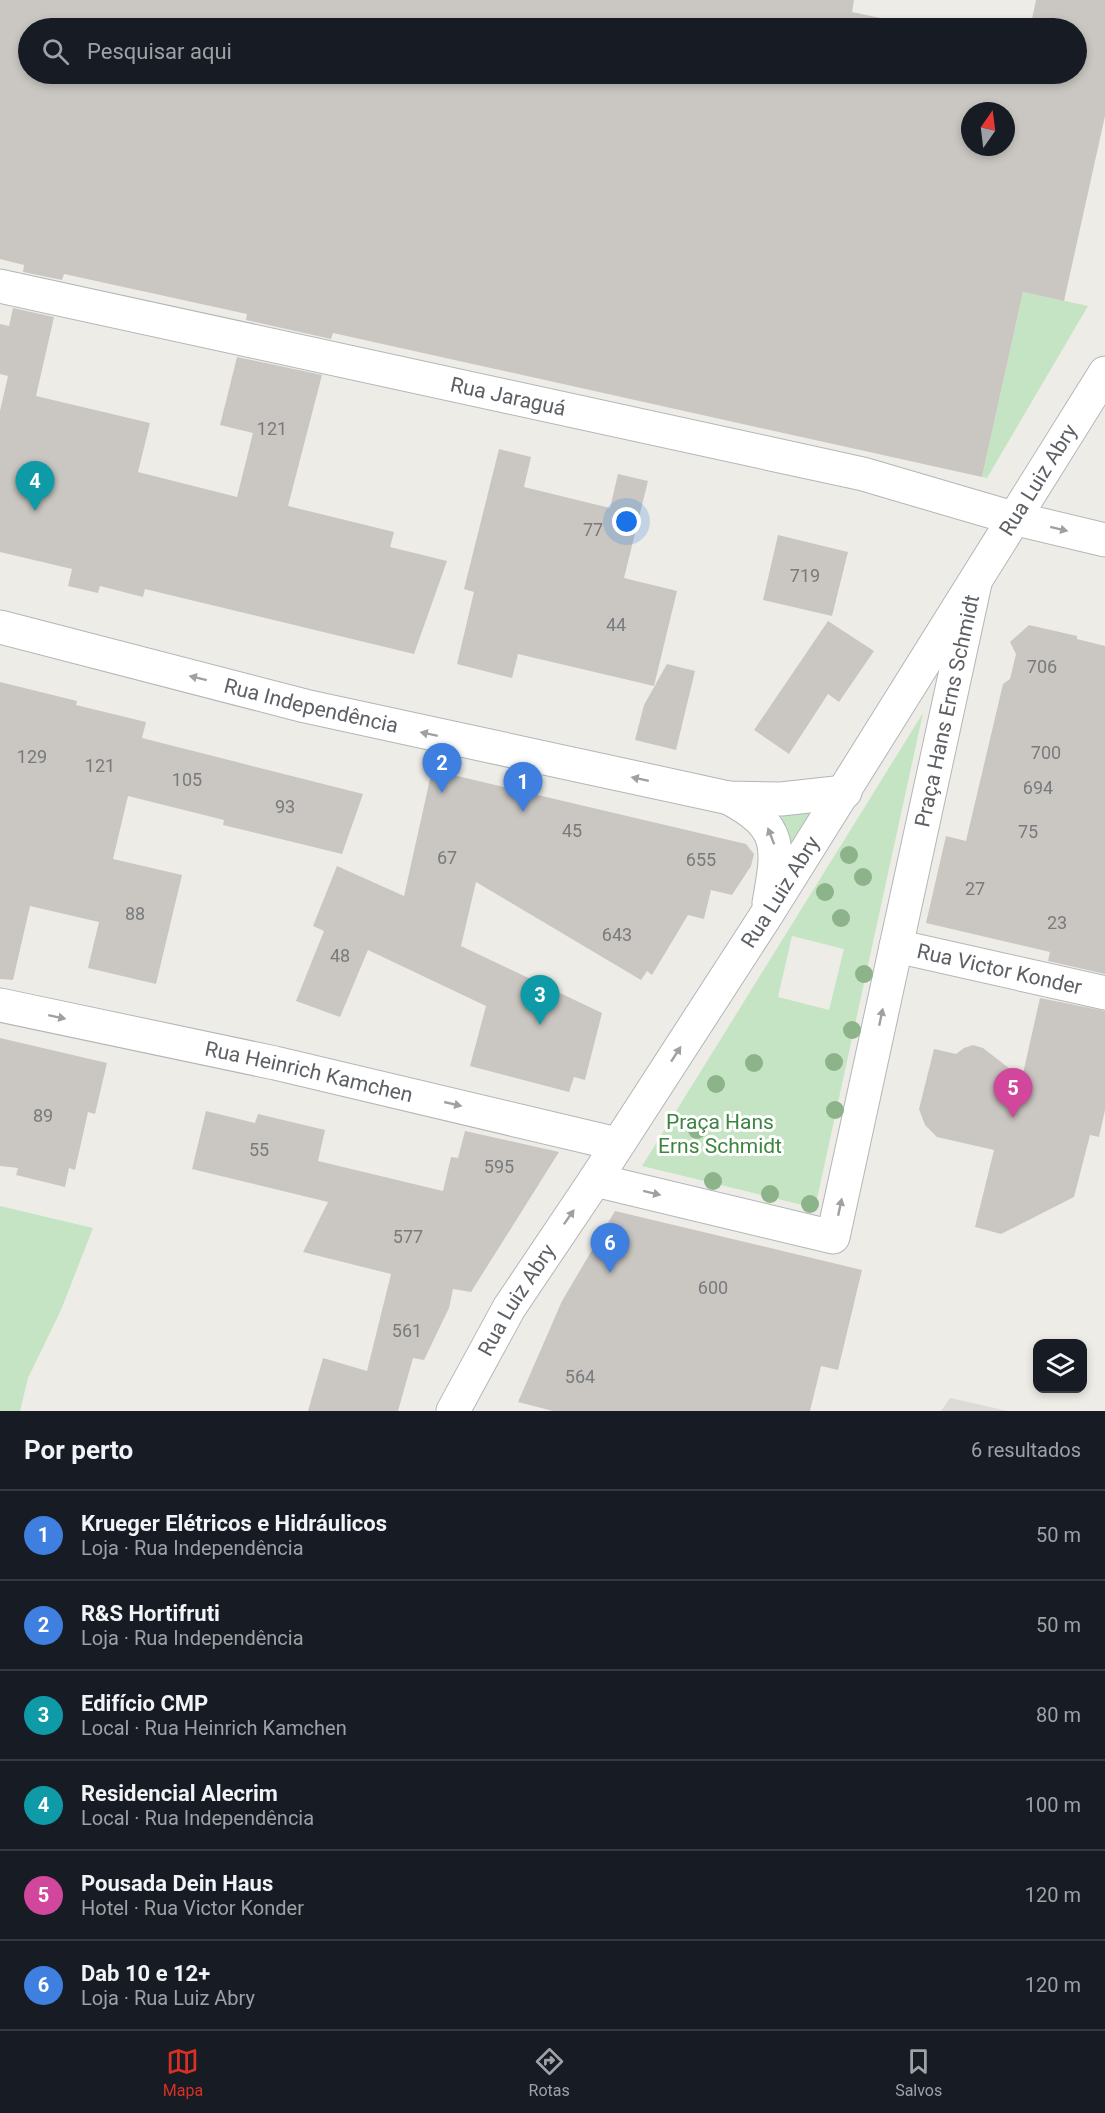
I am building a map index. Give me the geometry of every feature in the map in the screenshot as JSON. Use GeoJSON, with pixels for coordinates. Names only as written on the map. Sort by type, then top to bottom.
{"type":"FeatureCollection","features":[{"type":"Feature","properties":{"kind":"street","name":"Rua Jaraguá"},"geometry":{"type":"LineString","coordinates":[[0,286],[863,474],[1013,518],[1105,540]]}},
{"type":"Feature","properties":{"kind":"street","name":"Rua Luiz Abry"},"geometry":{"type":"LineString","coordinates":[[453,1411],[509,1308],[845,792],[1105,373]]}},
{"type":"Feature","properties":{"kind":"street","name":"Praça Hans Erns Schmidt"},"geometry":{"type":"LineString","coordinates":[[595,1179],[833,1237],[976,580]]}},
{"type":"Feature","properties":{"kind":"street","name":"Rua Independência"},"geometry":{"type":"LineString","coordinates":[[0,627],[305,706],[729,798],[780,799],[845,792]]}},
{"type":"Feature","properties":{"kind":"street","name":"Rua Independência"},"geometry":{"type":"LineString","coordinates":[[729,798],[750,810],[766,825],[774,841],[776,856],[767,914]]}},
{"type":"Feature","properties":{"kind":"street","name":"Rua Victor Konder"},"geometry":{"type":"LineString","coordinates":[[896,946],[1105,993]]}},
{"type":"Feature","properties":{"kind":"street","name":"Rua Heinrich Kamchen"},"geometry":{"type":"LineString","coordinates":[[0,1005],[275,1062],[617,1144]]}},
{"type":"Feature","properties":{"kind":"shaded area"},"geometry":{"type":"Polygon","coordinates":[[[950,1398],[1008,1411],[941,1411],[950,1398]]]}},
{"type":"Feature","properties":{"kind":"green space"},"geometry":{"type":"Polygon","coordinates":[[[1023,292],[1088,306],[987,478],[982,477],[1023,292]]]}},
{"type":"Feature","properties":{"kind":"green space","name":"Praça Hans Erns Schmidt"},"geometry":{"type":"Polygon","coordinates":[[[923,713],[815,1208],[642,1166],[923,713]],[[792,936],[778,997],[829,1010],[844,949],[792,936]]]}},
{"type":"Feature","properties":{"kind":"green space"},"geometry":{"type":"Polygon","coordinates":[[[818,804],[796,857],[777,826],[787,808],[818,804]]]}},
{"type":"Feature","properties":{"kind":"green space"},"geometry":{"type":"Polygon","coordinates":[[[0,1206],[93,1228],[61,1310],[28,1378],[20,1411],[0,1411],[0,1206]]]}},
{"type":"Feature","properties":{"kind":"building"},"geometry":{"type":"Polygon","coordinates":[[[0,0],[854,0],[852,12],[880,18],[18,18],[18,84],[1087,84],[1087,18],[1032,18],[1036,0],[1105,0],[1105,116],[1064,301],[1023,292],[982,477],[333,333],[331,339],[246,320],[247,314],[64,274],[62,280],[23,272],[24,265],[0,259],[0,0]]]}},
{"type":"Feature","properties":{"kind":"building"},"geometry":{"type":"Polygon","coordinates":[[[13,308],[54,317],[36,396],[150,423],[138,472],[237,497],[253,433],[220,425],[237,357],[322,375],[288,506],[394,532],[390,547],[447,561],[414,654],[145,589],[143,597],[100,586],[98,593],[68,586],[72,569],[0,552],[0,411],[8,376],[0,374],[0,324],[9,326],[13,308]]]}},
{"type":"Feature","properties":{"kind":"building"},"geometry":{"type":"Polygon","coordinates":[[[499,449],[531,457],[524,487],[610,508],[618,474],[648,481],[624,578],[677,591],[654,686],[518,654],[512,678],[457,664],[474,592],[464,589],[499,449]]]}},
{"type":"Feature","properties":{"kind":"building"},"geometry":{"type":"Polygon","coordinates":[[[778,535],[848,552],[832,616],[763,600],[778,535]]]}},
{"type":"Feature","properties":{"kind":"building"},"geometry":{"type":"Polygon","coordinates":[[[828,621],[874,651],[839,702],[828,694],[789,754],[754,730],[828,621]]]}},
{"type":"Feature","properties":{"kind":"building"},"geometry":{"type":"Polygon","coordinates":[[[1029,625],[1077,636],[1077,639],[1105,646],[1105,974],[1048,961],[1050,952],[926,923],[946,836],[966,841],[1003,684],[1010,679],[1016,654],[1010,642],[1029,625]]]}},
{"type":"Feature","properties":{"kind":"building"},"geometry":{"type":"Polygon","coordinates":[[[667,664],[695,671],[676,750],[635,740],[644,705],[667,664]]]}},
{"type":"Feature","properties":{"kind":"building"},"geometry":{"type":"Polygon","coordinates":[[[0,682],[77,701],[76,705],[146,722],[142,738],[363,794],[342,854],[223,825],[224,820],[128,796],[113,859],[182,875],[156,984],[88,968],[99,922],[30,906],[13,980],[0,979],[0,682]]]}},
{"type":"Feature","properties":{"kind":"building"},"geometry":{"type":"Polygon","coordinates":[[[432,770],[746,844],[754,854],[751,866],[732,895],[711,890],[704,919],[688,915],[652,975],[647,971],[641,980],[476,882],[461,946],[602,1013],[585,1080],[574,1077],[569,1092],[470,1066],[486,1006],[368,950],[340,1017],[296,1001],[324,931],[313,926],[337,866],[404,896],[432,770]]]}},
{"type":"Feature","properties":{"kind":"building"},"geometry":{"type":"Polygon","coordinates":[[[1040,998],[1105,1011],[1105,1110],[1099,1137],[1090,1135],[1074,1197],[1001,1234],[975,1227],[994,1150],[937,1137],[925,1125],[919,1109],[934,1049],[956,1054],[973,1045],[983,1048],[1022,1078],[1040,998]]]}},
{"type":"Feature","properties":{"kind":"building"},"geometry":{"type":"Polygon","coordinates":[[[0,1038],[107,1063],[95,1114],[88,1112],[75,1170],[69,1168],[65,1187],[16,1175],[18,1168],[0,1166],[0,1038]]]}},
{"type":"Feature","properties":{"kind":"building"},"geometry":{"type":"Polygon","coordinates":[[[206,1111],[255,1123],[258,1114],[325,1130],[318,1161],[443,1191],[451,1157],[458,1158],[465,1131],[559,1152],[471,1292],[453,1289],[449,1308],[424,1360],[413,1358],[398,1411],[308,1411],[323,1358],[367,1371],[391,1274],[303,1252],[328,1202],[192,1169],[206,1111]]]}},
{"type":"Feature","properties":{"kind":"building"},"geometry":{"type":"Polygon","coordinates":[[[615,1211],[862,1270],[838,1370],[821,1366],[810,1411],[553,1411],[518,1402],[562,1301],[615,1211]]]}},
{"type":"Feature","properties":{"kind":"place","name":"Residencial Alecrim"},"geometry":{"type":"Point","coordinates":[35,511]}},
{"type":"Feature","properties":{"kind":"place","name":"R&S Hortifruti"},"geometry":{"type":"Point","coordinates":[442,793]}},
{"type":"Feature","properties":{"kind":"place","name":"Krueger Elétricos e Hidráulicos"},"geometry":{"type":"Point","coordinates":[523,812]}},
{"type":"Feature","properties":{"kind":"place","name":"Edifício CMP"},"geometry":{"type":"Point","coordinates":[540,1025]}},
{"type":"Feature","properties":{"kind":"place","name":"Pousada Dein Haus"},"geometry":{"type":"Point","coordinates":[1013,1118]}},
{"type":"Feature","properties":{"kind":"place","name":"Dab 10 e 12+"},"geometry":{"type":"Point","coordinates":[610,1273]}}]}
